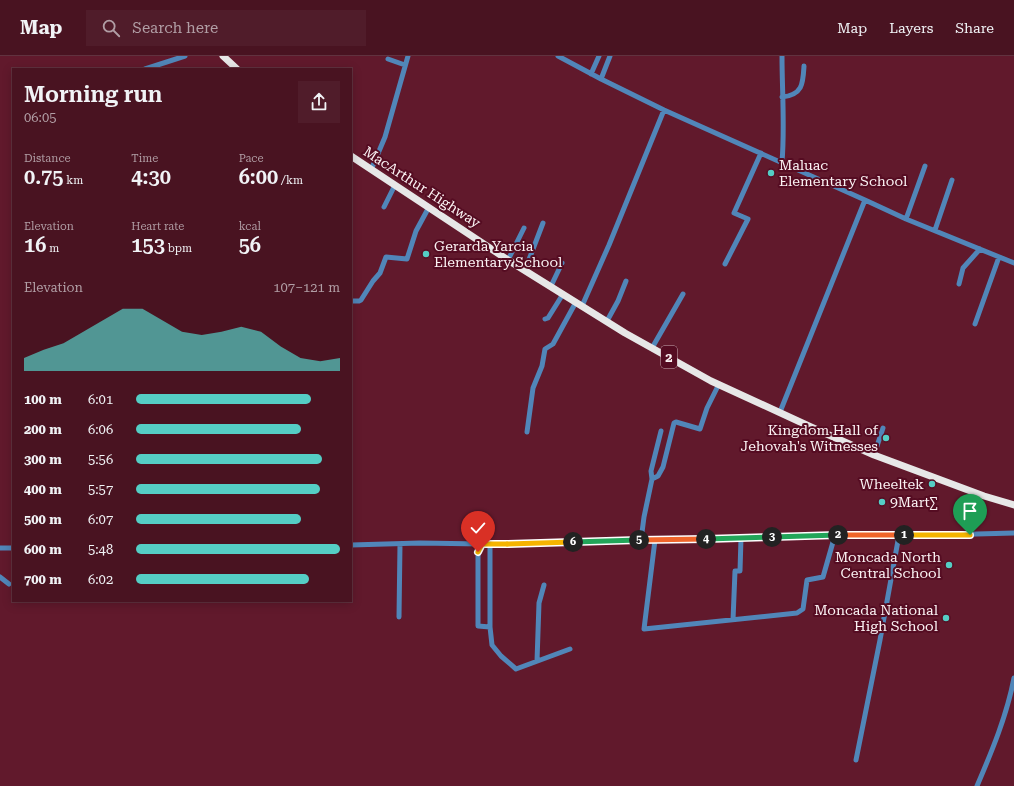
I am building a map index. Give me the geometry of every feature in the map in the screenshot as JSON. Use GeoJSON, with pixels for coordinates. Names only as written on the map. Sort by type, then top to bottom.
{"type":"FeatureCollection","features":[{"type":"Feature","properties":{"kind":"highway"},"geometry":{"type":"LineString","coordinates":[[223,56],[236,68]]}},
{"type":"Feature","properties":{"kind":"highway","name":"MacArthur Highway"},"geometry":{"type":"LineString","coordinates":[[352,157],[508,260],[624,333],[719,384],[874,455],[972,492],[1014,505]]}},
{"type":"Feature","properties":{"kind":"street"},"geometry":{"type":"LineString","coordinates":[[148,68],[185,56]]}},
{"type":"Feature","properties":{"kind":"street"},"geometry":{"type":"LineString","coordinates":[[371,170],[385,137],[408,56]]}},
{"type":"Feature","properties":{"kind":"street"},"geometry":{"type":"LineString","coordinates":[[558,56],[664,110],[761,152],[906,219],[1014,263]]}},
{"type":"Feature","properties":{"kind":"street"},"geometry":{"type":"LineString","coordinates":[[591,74],[598,56]]}},
{"type":"Feature","properties":{"kind":"street"},"geometry":{"type":"LineString","coordinates":[[601,79],[610,56]]}},
{"type":"Feature","properties":{"kind":"street"},"geometry":{"type":"LineString","coordinates":[[782,56],[784,138],[782,162]]}},
{"type":"Feature","properties":{"kind":"street"},"geometry":{"type":"LineString","coordinates":[[388,59],[406,65]]}},
{"type":"Feature","properties":{"kind":"street"},"geometry":{"type":"LineString","coordinates":[[782,97],[790,96],[799,90],[803,82],[804,66]]}},
{"type":"Feature","properties":{"kind":"street"},"geometry":{"type":"LineString","coordinates":[[526,432],[534,388],[542,366],[545,349],[553,344],[579,304],[609,245],[664,110]]}},
{"type":"Feature","properties":{"kind":"street"},"geometry":{"type":"LineString","coordinates":[[725,264],[748,219],[734,213],[761,152]]}},
{"type":"Feature","properties":{"kind":"street"},"geometry":{"type":"LineString","coordinates":[[906,219],[925,166]]}},
{"type":"Feature","properties":{"kind":"street"},"geometry":{"type":"LineString","coordinates":[[935,230],[952,180]]}},
{"type":"Feature","properties":{"kind":"street"},"geometry":{"type":"LineString","coordinates":[[384,207],[395,185]]}},
{"type":"Feature","properties":{"kind":"street"},"geometry":{"type":"LineString","coordinates":[[780,412],[865,200]]}},
{"type":"Feature","properties":{"kind":"street"},"geometry":{"type":"LineString","coordinates":[[352,301],[361,300],[380,273],[386,257],[407,259],[416,231],[429,207]]}},
{"type":"Feature","properties":{"kind":"street"},"geometry":{"type":"LineString","coordinates":[[525,270],[543,223]]}},
{"type":"Feature","properties":{"kind":"street"},"geometry":{"type":"LineString","coordinates":[[508,260],[524,228]]}},
{"type":"Feature","properties":{"kind":"street"},"geometry":{"type":"LineString","coordinates":[[959,284],[963,268],[980,249]]}},
{"type":"Feature","properties":{"kind":"street"},"geometry":{"type":"LineString","coordinates":[[975,324],[999,257]]}},
{"type":"Feature","properties":{"kind":"street"},"geometry":{"type":"LineString","coordinates":[[550,286],[562,263]]}},
{"type":"Feature","properties":{"kind":"street"},"geometry":{"type":"LineString","coordinates":[[607,321],[618,301],[626,281]]}},
{"type":"Feature","properties":{"kind":"street"},"geometry":{"type":"LineString","coordinates":[[545,318],[548,318],[563,294]]}},
{"type":"Feature","properties":{"kind":"street"},"geometry":{"type":"LineString","coordinates":[[652,348],[683,294]]}},
{"type":"Feature","properties":{"kind":"street"},"geometry":{"type":"LineString","coordinates":[[652,479],[660,474],[663,467],[674,423],[676,422],[700,429],[707,408],[719,384]]}},
{"type":"Feature","properties":{"kind":"street"},"geometry":{"type":"LineString","coordinates":[[874,455],[883,428]]}},
{"type":"Feature","properties":{"kind":"street"},"geometry":{"type":"LineString","coordinates":[[641,540],[652,479],[651,471],[661,431]]}},
{"type":"Feature","properties":{"kind":"street"},"geometry":{"type":"LineString","coordinates":[[352,545],[420,543],[490,544],[835,535],[983,534],[1014,532]]}},
{"type":"Feature","properties":{"kind":"street"},"geometry":{"type":"LineString","coordinates":[[655,540],[644,629],[797,613],[803,609],[807,580],[823,577],[835,535]]}},
{"type":"Feature","properties":{"kind":"street"},"geometry":{"type":"LineString","coordinates":[[856,760],[899,535]]}},
{"type":"Feature","properties":{"kind":"street"},"geometry":{"type":"LineString","coordinates":[[733,620],[735,571],[740,571],[741,538]]}},
{"type":"Feature","properties":{"kind":"street"},"geometry":{"type":"LineString","coordinates":[[399,617],[400,544]]}},
{"type":"Feature","properties":{"kind":"street"},"geometry":{"type":"LineString","coordinates":[[482,544],[478,552],[478,626],[490,627]]}},
{"type":"Feature","properties":{"kind":"street"},"geometry":{"type":"LineString","coordinates":[[490,544],[490,627],[492,645],[501,656],[516,669],[570,649]]}},
{"type":"Feature","properties":{"kind":"street"},"geometry":{"type":"LineString","coordinates":[[0,548],[12,548]]}},
{"type":"Feature","properties":{"kind":"street"},"geometry":{"type":"LineString","coordinates":[[0,577],[9,584]]}},
{"type":"Feature","properties":{"kind":"street"},"geometry":{"type":"LineString","coordinates":[[537,661],[539,603],[544,585]]}},
{"type":"Feature","properties":{"kind":"street"},"geometry":{"type":"LineString","coordinates":[[977,786],[1010,700],[1014,678]]}},
{"type":"Feature","properties":{"kind":"place","name":"Maluac Elementary School"},"geometry":{"type":"Point","coordinates":[771,173]}},
{"type":"Feature","properties":{"kind":"place","name":"Gerarda Yarcia Elementary School"},"geometry":{"type":"Point","coordinates":[426,254]}},
{"type":"Feature","properties":{"kind":"place","name":"Kingdom Hall of Jehovah's Witnesses"},"geometry":{"type":"Point","coordinates":[886,438]}},
{"type":"Feature","properties":{"kind":"place","name":"Wheeltek"},"geometry":{"type":"Point","coordinates":[932,484]}},
{"type":"Feature","properties":{"kind":"place","name":"9Mart∑"},"geometry":{"type":"Point","coordinates":[882,502]}},
{"type":"Feature","properties":{"kind":"place","name":"Moncada North Central School"},"geometry":{"type":"Point","coordinates":[949,565]}},
{"type":"Feature","properties":{"kind":"place","name":"Moncada National High School"},"geometry":{"type":"Point","coordinates":[946,618]}},
{"type":"Feature","properties":{"kind":"route"},"geometry":{"type":"LineString","coordinates":[[478,552],[482,544],[835,535],[970,535]]}}]}
